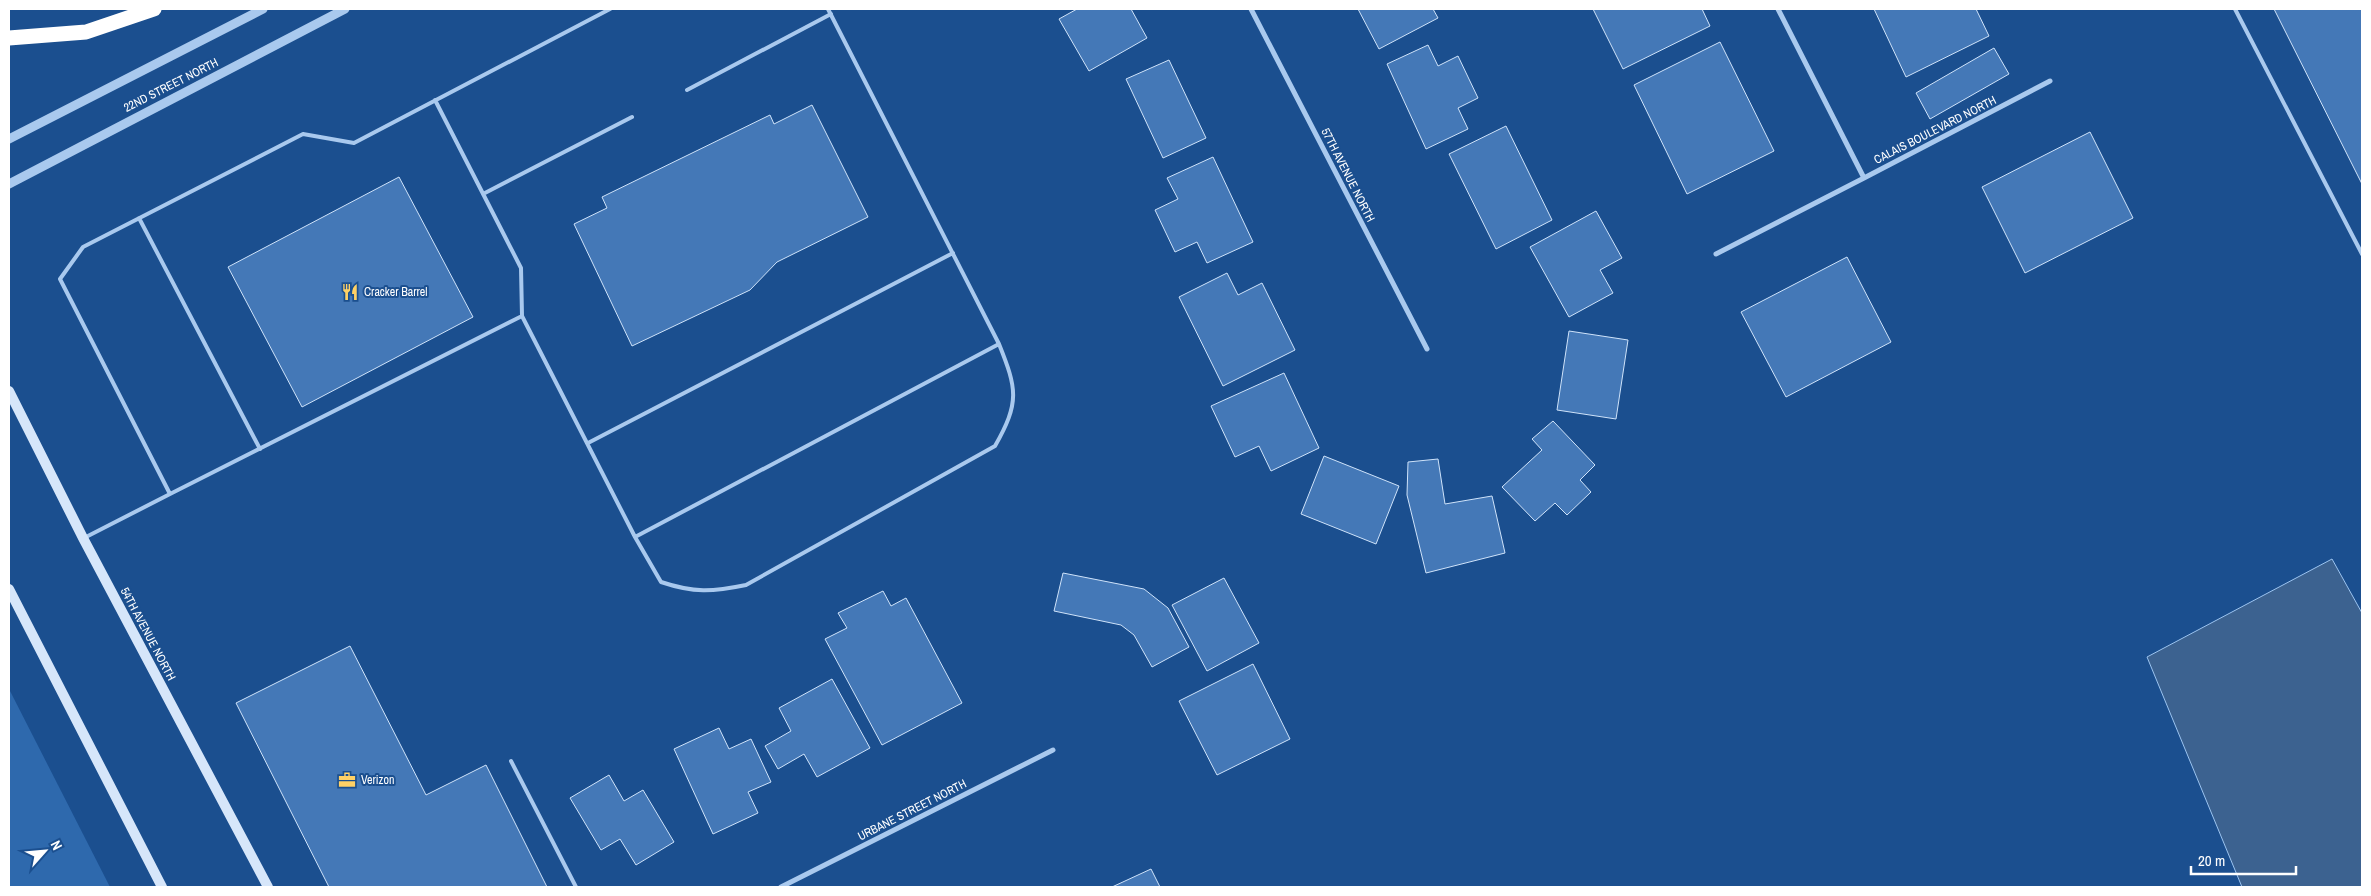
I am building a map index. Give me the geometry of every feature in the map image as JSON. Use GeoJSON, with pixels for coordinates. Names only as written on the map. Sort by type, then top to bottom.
{"type":"FeatureCollection","features":[{"type":"Feature","properties":{"kind":"highway"},"geometry":{"type":"LineString","coordinates":[[9,38],[86,32],[154,9]]}},
{"type":"Feature","properties":{"kind":"main road","name":"54TH AVENUE NORTH"},"geometry":{"type":"LineString","coordinates":[[9,391],[84,538],[268,887]]}},
{"type":"Feature","properties":{"kind":"main road"},"geometry":{"type":"LineString","coordinates":[[9,589],[162,887]]}},
{"type":"Feature","properties":{"kind":"street"},"geometry":{"type":"LineString","coordinates":[[9,139],[263,9]]}},
{"type":"Feature","properties":{"kind":"street","name":"22ND STREET NORTH"},"geometry":{"type":"LineString","coordinates":[[9,184],[345,9]]}},
{"type":"Feature","properties":{"kind":"street","name":"57TH AVENUE NORTH"},"geometry":{"type":"LineString","coordinates":[[1251,9],[1427,349]]}},
{"type":"Feature","properties":{"kind":"street","name":"CALAIS BOULEVARD NORTH"},"geometry":{"type":"LineString","coordinates":[[1778,9],[1864,178],[2050,82]]}},
{"type":"Feature","properties":{"kind":"street"},"geometry":{"type":"LineString","coordinates":[[1716,254],[1864,178]]}},
{"type":"Feature","properties":{"kind":"street","name":"URBANE STREET NORTH"},"geometry":{"type":"LineString","coordinates":[[781,887],[1053,750]]}},
{"type":"Feature","properties":{"kind":"lane"},"geometry":{"type":"LineString","coordinates":[[170,494],[60,279],[83,247],[304,134],[354,143],[610,9]]}},
{"type":"Feature","properties":{"kind":"lane"},"geometry":{"type":"LineString","coordinates":[[435,100],[521,268],[522,316],[660,582],[679,588],[715,592],[746,585],[994,446],[1009,421],[1015,390],[999,344],[828,9]]}},
{"type":"Feature","properties":{"kind":"lane"},"geometry":{"type":"LineString","coordinates":[[2235,9],[2362,254]]}},
{"type":"Feature","properties":{"kind":"lane"},"geometry":{"type":"LineString","coordinates":[[687,90],[831,14]]}},
{"type":"Feature","properties":{"kind":"lane"},"geometry":{"type":"LineString","coordinates":[[483,194],[632,116]]}},
{"type":"Feature","properties":{"kind":"lane"},"geometry":{"type":"LineString","coordinates":[[139,218],[260,449]]}},
{"type":"Feature","properties":{"kind":"lane"},"geometry":{"type":"LineString","coordinates":[[588,443],[953,253]]}},
{"type":"Feature","properties":{"kind":"lane"},"geometry":{"type":"LineString","coordinates":[[84,538],[522,316]]}},
{"type":"Feature","properties":{"kind":"lane"},"geometry":{"type":"LineString","coordinates":[[635,537],[999,344]]}},
{"type":"Feature","properties":{"kind":"lane"},"geometry":{"type":"LineString","coordinates":[[511,761],[576,887]]}},
{"type":"Feature","properties":{"kind":"shaded area"},"geometry":{"type":"Polygon","coordinates":[[[2332,559],[2362,613],[2362,887],[2242,887],[2147,657],[2332,559]]]}},
{"type":"Feature","properties":{"kind":"shaded area"},"geometry":{"type":"Polygon","coordinates":[[[9,689],[110,887],[9,887],[9,689]]]}},
{"type":"Feature","properties":{"kind":"building"},"geometry":{"type":"Polygon","coordinates":[[[1077,9],[1131,9],[1147,38],[1089,71],[1059,19],[1077,9]]]}},
{"type":"Feature","properties":{"kind":"building"},"geometry":{"type":"Polygon","coordinates":[[[1358,9],[1433,9],[1438,18],[1379,49],[1358,9]]]}},
{"type":"Feature","properties":{"kind":"building"},"geometry":{"type":"Polygon","coordinates":[[[1593,9],[1702,9],[1710,26],[1623,69],[1593,9]]]}},
{"type":"Feature","properties":{"kind":"building"},"geometry":{"type":"Polygon","coordinates":[[[1874,9],[1976,9],[1989,36],[1906,77],[1874,9]]]}},
{"type":"Feature","properties":{"kind":"building"},"geometry":{"type":"Polygon","coordinates":[[[2274,9],[2362,9],[2362,184],[2274,9]]]}},
{"type":"Feature","properties":{"kind":"building"},"geometry":{"type":"Polygon","coordinates":[[[1720,42],[1774,151],[1687,194],[1634,85],[1720,42]]]}},
{"type":"Feature","properties":{"kind":"building"},"geometry":{"type":"Polygon","coordinates":[[[1428,45],[1438,66],[1458,56],[1478,98],[1458,108],[1468,129],[1426,149],[1387,64],[1428,45]]]}},
{"type":"Feature","properties":{"kind":"building"},"geometry":{"type":"Polygon","coordinates":[[[1994,48],[2009,74],[1930,119],[1916,93],[1994,48]]]}},
{"type":"Feature","properties":{"kind":"building"},"geometry":{"type":"Polygon","coordinates":[[[1169,60],[1206,138],[1163,158],[1126,79],[1169,60]]]}},
{"type":"Feature","properties":{"kind":"building"},"geometry":{"type":"Polygon","coordinates":[[[812,105],[868,217],[777,262],[750,290],[632,346],[574,224],[607,208],[602,197],[770,115],[774,124],[812,105]]]}},
{"type":"Feature","properties":{"kind":"building"},"geometry":{"type":"Polygon","coordinates":[[[1506,126],[1552,220],[1496,249],[1449,154],[1506,126]]]}},
{"type":"Feature","properties":{"kind":"building"},"geometry":{"type":"Polygon","coordinates":[[[2090,132],[2133,218],[2025,273],[1982,187],[2090,132]]]}},
{"type":"Feature","properties":{"kind":"building"},"geometry":{"type":"Polygon","coordinates":[[[1213,157],[1253,242],[1207,263],[1197,242],[1175,252],[1155,210],[1178,199],[1167,178],[1213,157]]]}},
{"type":"Feature","properties":{"kind":"building","name":"Cracker Barrel"},"geometry":{"type":"Polygon","coordinates":[[[399,177],[473,317],[302,407],[228,267],[399,177]]]}},
{"type":"Feature","properties":{"kind":"building"},"geometry":{"type":"Polygon","coordinates":[[[1596,211],[1622,258],[1600,270],[1613,293],[1569,317],[1530,247],[1596,211]]]}},
{"type":"Feature","properties":{"kind":"building"},"geometry":{"type":"Polygon","coordinates":[[[1847,257],[1891,342],[1786,397],[1741,312],[1847,257]]]}},
{"type":"Feature","properties":{"kind":"building"},"geometry":{"type":"Polygon","coordinates":[[[1227,273],[1238,295],[1262,283],[1295,350],[1223,386],[1179,297],[1227,273]]]}},
{"type":"Feature","properties":{"kind":"building"},"geometry":{"type":"Polygon","coordinates":[[[1569,331],[1628,340],[1616,419],[1557,410],[1569,331]]]}},
{"type":"Feature","properties":{"kind":"building"},"geometry":{"type":"Polygon","coordinates":[[[1284,373],[1319,448],[1271,471],[1259,446],[1235,457],[1211,406],[1284,373]]]}},
{"type":"Feature","properties":{"kind":"building"},"geometry":{"type":"Polygon","coordinates":[[[1553,421],[1595,465],[1580,480],[1591,492],[1567,515],[1555,503],[1535,521],[1502,487],[1542,450],[1532,439],[1553,421]]]}},
{"type":"Feature","properties":{"kind":"building"},"geometry":{"type":"Polygon","coordinates":[[[1324,456],[1399,486],[1376,544],[1301,514],[1324,456]]]}},
{"type":"Feature","properties":{"kind":"building"},"geometry":{"type":"Polygon","coordinates":[[[1438,459],[1445,504],[1492,496],[1505,553],[1426,573],[1407,495],[1408,462],[1438,459]]]}},
{"type":"Feature","properties":{"kind":"building"},"geometry":{"type":"Polygon","coordinates":[[[1063,573],[1144,589],[1168,608],[1189,647],[1152,667],[1134,635],[1121,625],[1054,611],[1063,573]]]}},
{"type":"Feature","properties":{"kind":"building"},"geometry":{"type":"Polygon","coordinates":[[[1224,578],[1259,643],[1207,671],[1172,605],[1224,578]]]}},
{"type":"Feature","properties":{"kind":"building"},"geometry":{"type":"Polygon","coordinates":[[[883,591],[891,606],[906,598],[962,703],[882,745],[825,639],[847,628],[838,613],[883,591]]]}},
{"type":"Feature","properties":{"kind":"building","name":"Verizon"},"geometry":{"type":"Polygon","coordinates":[[[350,646],[426,795],[486,765],[547,887],[329,887],[236,703],[350,646]]]}},
{"type":"Feature","properties":{"kind":"building"},"geometry":{"type":"Polygon","coordinates":[[[1253,664],[1290,739],[1217,775],[1179,701],[1253,664]]]}},
{"type":"Feature","properties":{"kind":"building"},"geometry":{"type":"Polygon","coordinates":[[[832,679],[870,748],[817,777],[804,754],[778,769],[765,746],[791,731],[779,708],[832,679]]]}},
{"type":"Feature","properties":{"kind":"building"},"geometry":{"type":"Polygon","coordinates":[[[719,728],[729,749],[751,739],[771,782],[748,792],[758,813],[713,834],[674,749],[719,728]]]}},
{"type":"Feature","properties":{"kind":"building"},"geometry":{"type":"Polygon","coordinates":[[[609,775],[624,801],[643,790],[674,842],[636,865],[620,839],[601,850],[570,798],[609,775]]]}},
{"type":"Feature","properties":{"kind":"building"},"geometry":{"type":"Polygon","coordinates":[[[1151,869],[1160,887],[1112,887],[1151,869]]]}},
{"type":"Feature","properties":{"kind":"place","name":"Cracker Barrel"},"geometry":{"type":"Point","coordinates":[350,292]}},
{"type":"Feature","properties":{"kind":"place","name":"Verizon"},"geometry":{"type":"Point","coordinates":[347,780]}}]}
